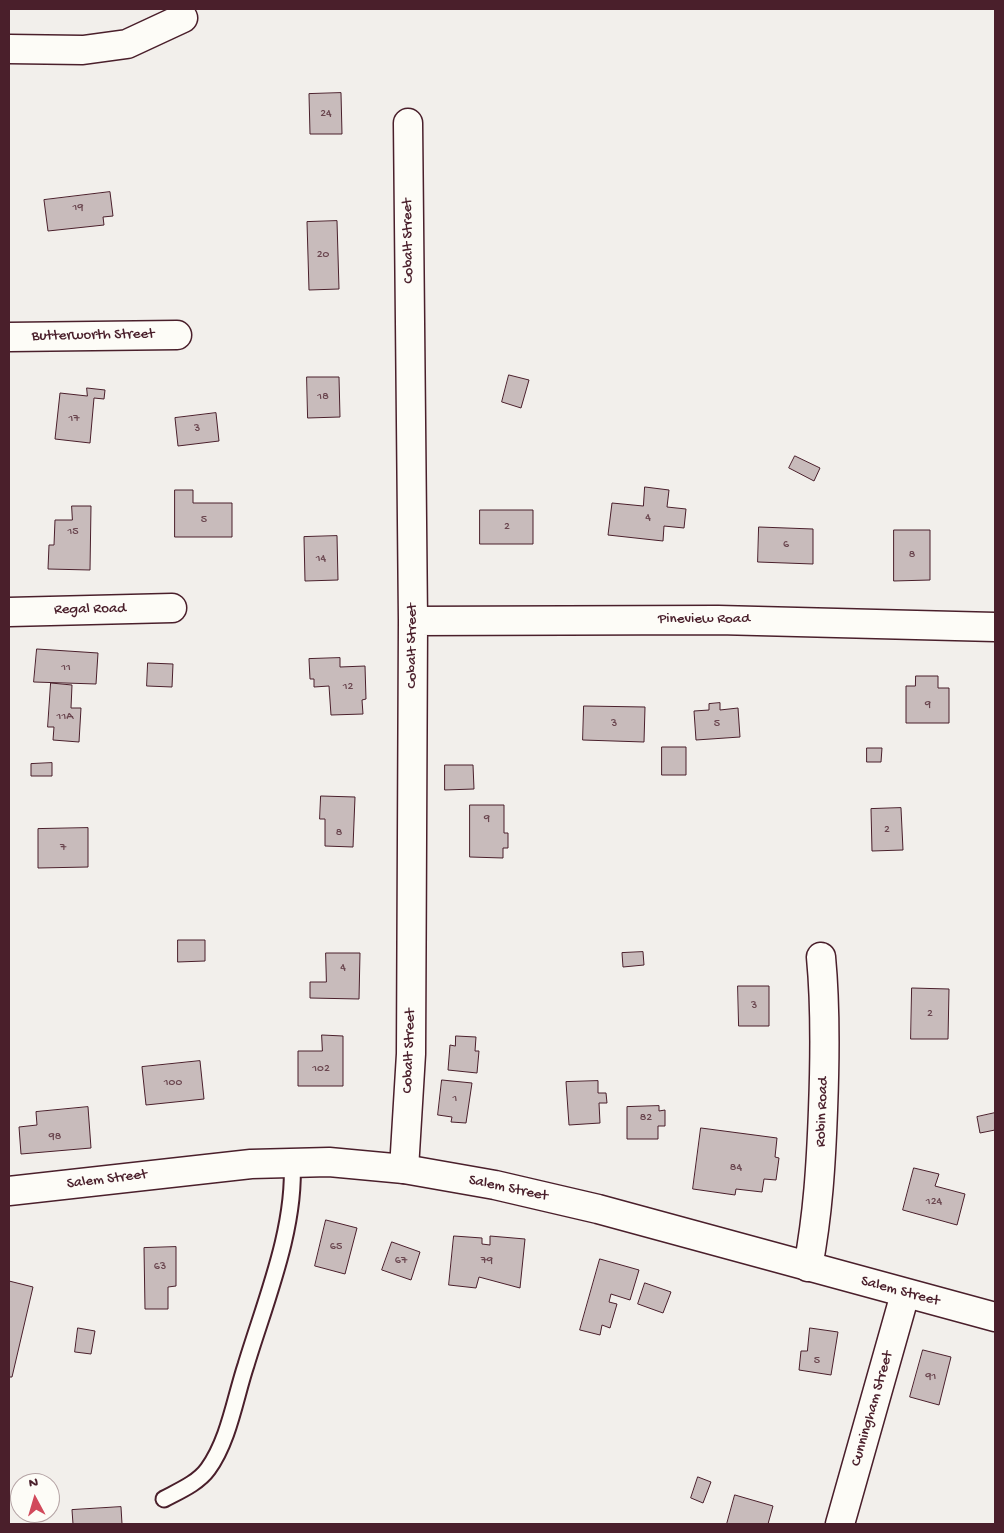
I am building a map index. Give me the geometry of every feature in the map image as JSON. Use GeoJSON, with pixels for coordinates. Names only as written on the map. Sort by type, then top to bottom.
{"type":"FeatureCollection","features":[{"type":"Feature","properties":{"kind":"street"},"geometry":{"type":"LineString","coordinates":[[9,49],[84,50],[127,44],[183,18]]}},
{"type":"Feature","properties":{"kind":"street","name":"Cobalt Street"},"geometry":{"type":"LineString","coordinates":[[404,1169],[411,1054],[413,621],[408,123]]}},
{"type":"Feature","properties":{"kind":"street","name":"Butterworth Street"},"geometry":{"type":"LineString","coordinates":[[9,337],[177,335]]}},
{"type":"Feature","properties":{"kind":"street","name":"Regal Road"},"geometry":{"type":"LineString","coordinates":[[9,612],[172,608]]}},
{"type":"Feature","properties":{"kind":"street","name":"Pineview Road"},"geometry":{"type":"LineString","coordinates":[[413,621],[718,620],[995,627]]}},
{"type":"Feature","properties":{"kind":"street","name":"Robin Road"},"geometry":{"type":"LineString","coordinates":[[808,1267],[818,1209],[821,1170],[826,1006],[821,957]]}},
{"type":"Feature","properties":{"kind":"street","name":"Salem Street"},"geometry":{"type":"LineString","coordinates":[[9,1192],[251,1164],[329,1162],[404,1169],[494,1185],[598,1209],[995,1317]]}},
{"type":"Feature","properties":{"kind":"street","name":"Cunningham Street"},"geometry":{"type":"LineString","coordinates":[[840,1524],[905,1294]]}},
{"type":"Feature","properties":{"kind":"lane"},"geometry":{"type":"LineString","coordinates":[[164,1499],[192,1483],[208,1469],[226,1430],[287,1228],[292,1189],[292,1162]]}},
{"type":"Feature","properties":{"kind":"building"},"geometry":{"type":"Polygon","coordinates":[[[341,93],[342,134],[310,134],[309,94],[341,93]]]}},
{"type":"Feature","properties":{"kind":"building"},"geometry":{"type":"Polygon","coordinates":[[[110,192],[113,216],[103,217],[104,225],[48,231],[44,200],[110,192]]]}},
{"type":"Feature","properties":{"kind":"building"},"geometry":{"type":"Polygon","coordinates":[[[337,221],[339,289],[309,290],[307,222],[337,221]]]}},
{"type":"Feature","properties":{"kind":"building"},"geometry":{"type":"Polygon","coordinates":[[[509,375],[529,380],[521,408],[502,402],[509,375]]]}},
{"type":"Feature","properties":{"kind":"building"},"geometry":{"type":"Polygon","coordinates":[[[307,377],[339,377],[340,417],[308,418],[307,377]]]}},
{"type":"Feature","properties":{"kind":"building"},"geometry":{"type":"Polygon","coordinates":[[[87,388],[105,390],[104,399],[94,398],[90,443],[55,439],[60,393],[87,396],[87,388]]]}},
{"type":"Feature","properties":{"kind":"building"},"geometry":{"type":"Polygon","coordinates":[[[216,413],[219,441],[178,446],[175,418],[216,413]]]}},
{"type":"Feature","properties":{"kind":"building"},"geometry":{"type":"Polygon","coordinates":[[[795,456],[820,468],[814,481],[789,468],[795,456]]]}},
{"type":"Feature","properties":{"kind":"building"},"geometry":{"type":"Polygon","coordinates":[[[645,487],[669,490],[667,507],[686,509],[684,528],[664,526],[663,541],[608,535],[612,503],[643,506],[645,487]]]}},
{"type":"Feature","properties":{"kind":"building"},"geometry":{"type":"Polygon","coordinates":[[[175,490],[193,490],[193,503],[232,503],[232,537],[175,537],[175,490]]]}},
{"type":"Feature","properties":{"kind":"building"},"geometry":{"type":"Polygon","coordinates":[[[72,506],[91,506],[90,570],[48,569],[49,545],[54,545],[55,520],[72,520],[72,506]]]}},
{"type":"Feature","properties":{"kind":"building"},"geometry":{"type":"Polygon","coordinates":[[[480,510],[533,510],[533,544],[480,544],[480,510]]]}},
{"type":"Feature","properties":{"kind":"building"},"geometry":{"type":"Polygon","coordinates":[[[759,527],[813,529],[813,564],[758,562],[759,527]]]}},
{"type":"Feature","properties":{"kind":"building"},"geometry":{"type":"Polygon","coordinates":[[[894,530],[930,530],[930,580],[894,581],[894,530]]]}},
{"type":"Feature","properties":{"kind":"building"},"geometry":{"type":"Polygon","coordinates":[[[337,536],[338,580],[305,581],[304,537],[337,536]]]}},
{"type":"Feature","properties":{"kind":"building"},"geometry":{"type":"Polygon","coordinates":[[[37,649],[98,653],[96,684],[34,682],[37,649]]]}},
{"type":"Feature","properties":{"kind":"building"},"geometry":{"type":"Polygon","coordinates":[[[340,658],[340,667],[365,666],[366,699],[362,700],[363,714],[331,715],[329,686],[314,687],[314,679],[310,679],[309,659],[340,658]]]}},
{"type":"Feature","properties":{"kind":"building"},"geometry":{"type":"Polygon","coordinates":[[[148,663],[173,664],[172,687],[147,686],[148,663]]]}},
{"type":"Feature","properties":{"kind":"building"},"geometry":{"type":"Polygon","coordinates":[[[916,676],[938,676],[938,688],[949,688],[949,723],[906,723],[906,686],[915,686],[916,676]]]}},
{"type":"Feature","properties":{"kind":"building"},"geometry":{"type":"Polygon","coordinates":[[[51,683],[72,685],[71,708],[81,708],[79,742],[53,740],[54,727],[48,727],[51,683]]]}},
{"type":"Feature","properties":{"kind":"building"},"geometry":{"type":"Polygon","coordinates":[[[720,703],[720,710],[738,708],[740,737],[696,740],[694,711],[709,710],[709,704],[720,703]]]}},
{"type":"Feature","properties":{"kind":"building"},"geometry":{"type":"Polygon","coordinates":[[[584,706],[645,707],[644,742],[583,740],[584,706]]]}},
{"type":"Feature","properties":{"kind":"building"},"geometry":{"type":"Polygon","coordinates":[[[662,747],[686,747],[686,775],[662,775],[662,747]]]}},
{"type":"Feature","properties":{"kind":"building"},"geometry":{"type":"Polygon","coordinates":[[[867,748],[882,748],[881,762],[867,762],[867,748]]]}},
{"type":"Feature","properties":{"kind":"building"},"geometry":{"type":"Polygon","coordinates":[[[52,763],[52,776],[31,776],[31,764],[52,763]]]}},
{"type":"Feature","properties":{"kind":"building"},"geometry":{"type":"Polygon","coordinates":[[[445,765],[473,765],[474,789],[445,790],[445,765]]]}},
{"type":"Feature","properties":{"kind":"building"},"geometry":{"type":"Polygon","coordinates":[[[321,796],[355,797],[353,847],[325,846],[325,819],[320,819],[321,796]]]}},
{"type":"Feature","properties":{"kind":"building"},"geometry":{"type":"Polygon","coordinates":[[[470,805],[504,805],[504,833],[508,833],[508,848],[503,848],[503,858],[470,857],[470,805]]]}},
{"type":"Feature","properties":{"kind":"building"},"geometry":{"type":"Polygon","coordinates":[[[901,808],[903,850],[872,851],[871,809],[901,808]]]}},
{"type":"Feature","properties":{"kind":"building"},"geometry":{"type":"Polygon","coordinates":[[[88,828],[88,867],[38,868],[38,829],[88,828]]]}},
{"type":"Feature","properties":{"kind":"building"},"geometry":{"type":"Polygon","coordinates":[[[178,940],[205,940],[205,961],[178,962],[178,940]]]}},
{"type":"Feature","properties":{"kind":"building"},"geometry":{"type":"Polygon","coordinates":[[[643,952],[644,965],[623,967],[622,953],[643,952]]]}},
{"type":"Feature","properties":{"kind":"building"},"geometry":{"type":"Polygon","coordinates":[[[326,953],[360,953],[359,999],[310,998],[310,982],[326,982],[326,953]]]}},
{"type":"Feature","properties":{"kind":"building"},"geometry":{"type":"Polygon","coordinates":[[[738,986],[769,986],[769,1026],[739,1026],[738,986]]]}},
{"type":"Feature","properties":{"kind":"building"},"geometry":{"type":"Polygon","coordinates":[[[912,988],[949,989],[948,1039],[911,1039],[912,988]]]}},
{"type":"Feature","properties":{"kind":"building"},"geometry":{"type":"Polygon","coordinates":[[[322,1035],[343,1036],[343,1086],[298,1086],[298,1051],[322,1051],[322,1035]]]}},
{"type":"Feature","properties":{"kind":"building"},"geometry":{"type":"Polygon","coordinates":[[[456,1036],[476,1037],[475,1051],[479,1051],[477,1073],[448,1070],[450,1045],[455,1046],[456,1036]]]}},
{"type":"Feature","properties":{"kind":"building"},"geometry":{"type":"Polygon","coordinates":[[[200,1061],[204,1099],[146,1105],[142,1067],[200,1061]]]}},
{"type":"Feature","properties":{"kind":"building"},"geometry":{"type":"Polygon","coordinates":[[[442,1080],[472,1083],[466,1123],[451,1122],[452,1117],[438,1115],[442,1080]]]}},
{"type":"Feature","properties":{"kind":"building"},"geometry":{"type":"Polygon","coordinates":[[[598,1081],[598,1093],[606,1093],[607,1103],[599,1103],[600,1123],[569,1125],[566,1082],[598,1081]]]}},
{"type":"Feature","properties":{"kind":"building"},"geometry":{"type":"Polygon","coordinates":[[[659,1106],[659,1111],[665,1110],[665,1126],[658,1126],[658,1139],[627,1139],[627,1107],[659,1106]]]}},
{"type":"Feature","properties":{"kind":"building"},"geometry":{"type":"Polygon","coordinates":[[[88,1107],[91,1148],[21,1154],[19,1127],[37,1125],[36,1112],[88,1107]]]}},
{"type":"Feature","properties":{"kind":"building"},"geometry":{"type":"Polygon","coordinates":[[[995,1113],[995,1130],[980,1133],[977,1117],[995,1113]]]}},
{"type":"Feature","properties":{"kind":"building"},"geometry":{"type":"Polygon","coordinates":[[[701,1128],[777,1138],[775,1157],[779,1158],[776,1180],[764,1179],[762,1192],[736,1189],[735,1195],[693,1189],[701,1128]]]}},
{"type":"Feature","properties":{"kind":"building"},"geometry":{"type":"Polygon","coordinates":[[[914,1168],[939,1174],[935,1186],[965,1194],[957,1225],[903,1210],[914,1168]]]}},
{"type":"Feature","properties":{"kind":"building"},"geometry":{"type":"Polygon","coordinates":[[[326,1220],[357,1228],[345,1274],[315,1266],[326,1220]]]}},
{"type":"Feature","properties":{"kind":"building"},"geometry":{"type":"Polygon","coordinates":[[[454,1236],[482,1238],[482,1244],[490,1245],[490,1236],[525,1239],[520,1288],[479,1277],[476,1288],[449,1285],[454,1236]]]}},
{"type":"Feature","properties":{"kind":"building"},"geometry":{"type":"Polygon","coordinates":[[[392,1242],[420,1252],[411,1280],[382,1270],[392,1242]]]}},
{"type":"Feature","properties":{"kind":"building"},"geometry":{"type":"Polygon","coordinates":[[[176,1247],[176,1286],[168,1287],[168,1309],[145,1309],[144,1248],[176,1247]]]}},
{"type":"Feature","properties":{"kind":"building"},"geometry":{"type":"Polygon","coordinates":[[[600,1259],[639,1270],[630,1300],[611,1294],[609,1302],[617,1304],[610,1328],[602,1325],[600,1335],[580,1330],[600,1259]]]}},
{"type":"Feature","properties":{"kind":"building"},"geometry":{"type":"Polygon","coordinates":[[[9,1281],[33,1287],[12,1377],[9,1377],[9,1281]]]}},
{"type":"Feature","properties":{"kind":"building"},"geometry":{"type":"Polygon","coordinates":[[[645,1283],[671,1292],[663,1313],[638,1304],[645,1283]]]}},
{"type":"Feature","properties":{"kind":"building"},"geometry":{"type":"Polygon","coordinates":[[[78,1328],[95,1331],[91,1354],[75,1352],[78,1328]]]}},
{"type":"Feature","properties":{"kind":"building"},"geometry":{"type":"Polygon","coordinates":[[[810,1328],[838,1332],[831,1375],[799,1370],[801,1351],[807,1351],[810,1328]]]}},
{"type":"Feature","properties":{"kind":"building"},"geometry":{"type":"Polygon","coordinates":[[[923,1350],[951,1357],[939,1405],[910,1397],[923,1350]]]}},
{"type":"Feature","properties":{"kind":"building"},"geometry":{"type":"Polygon","coordinates":[[[698,1477],[711,1482],[703,1503],[691,1498],[698,1477]]]}},
{"type":"Feature","properties":{"kind":"building"},"geometry":{"type":"Polygon","coordinates":[[[735,1495],[773,1506],[768,1524],[727,1524],[735,1495]]]}},
{"type":"Feature","properties":{"kind":"building"},"geometry":{"type":"Polygon","coordinates":[[[121,1507],[122,1524],[73,1524],[72,1510],[121,1507]]]}}]}
